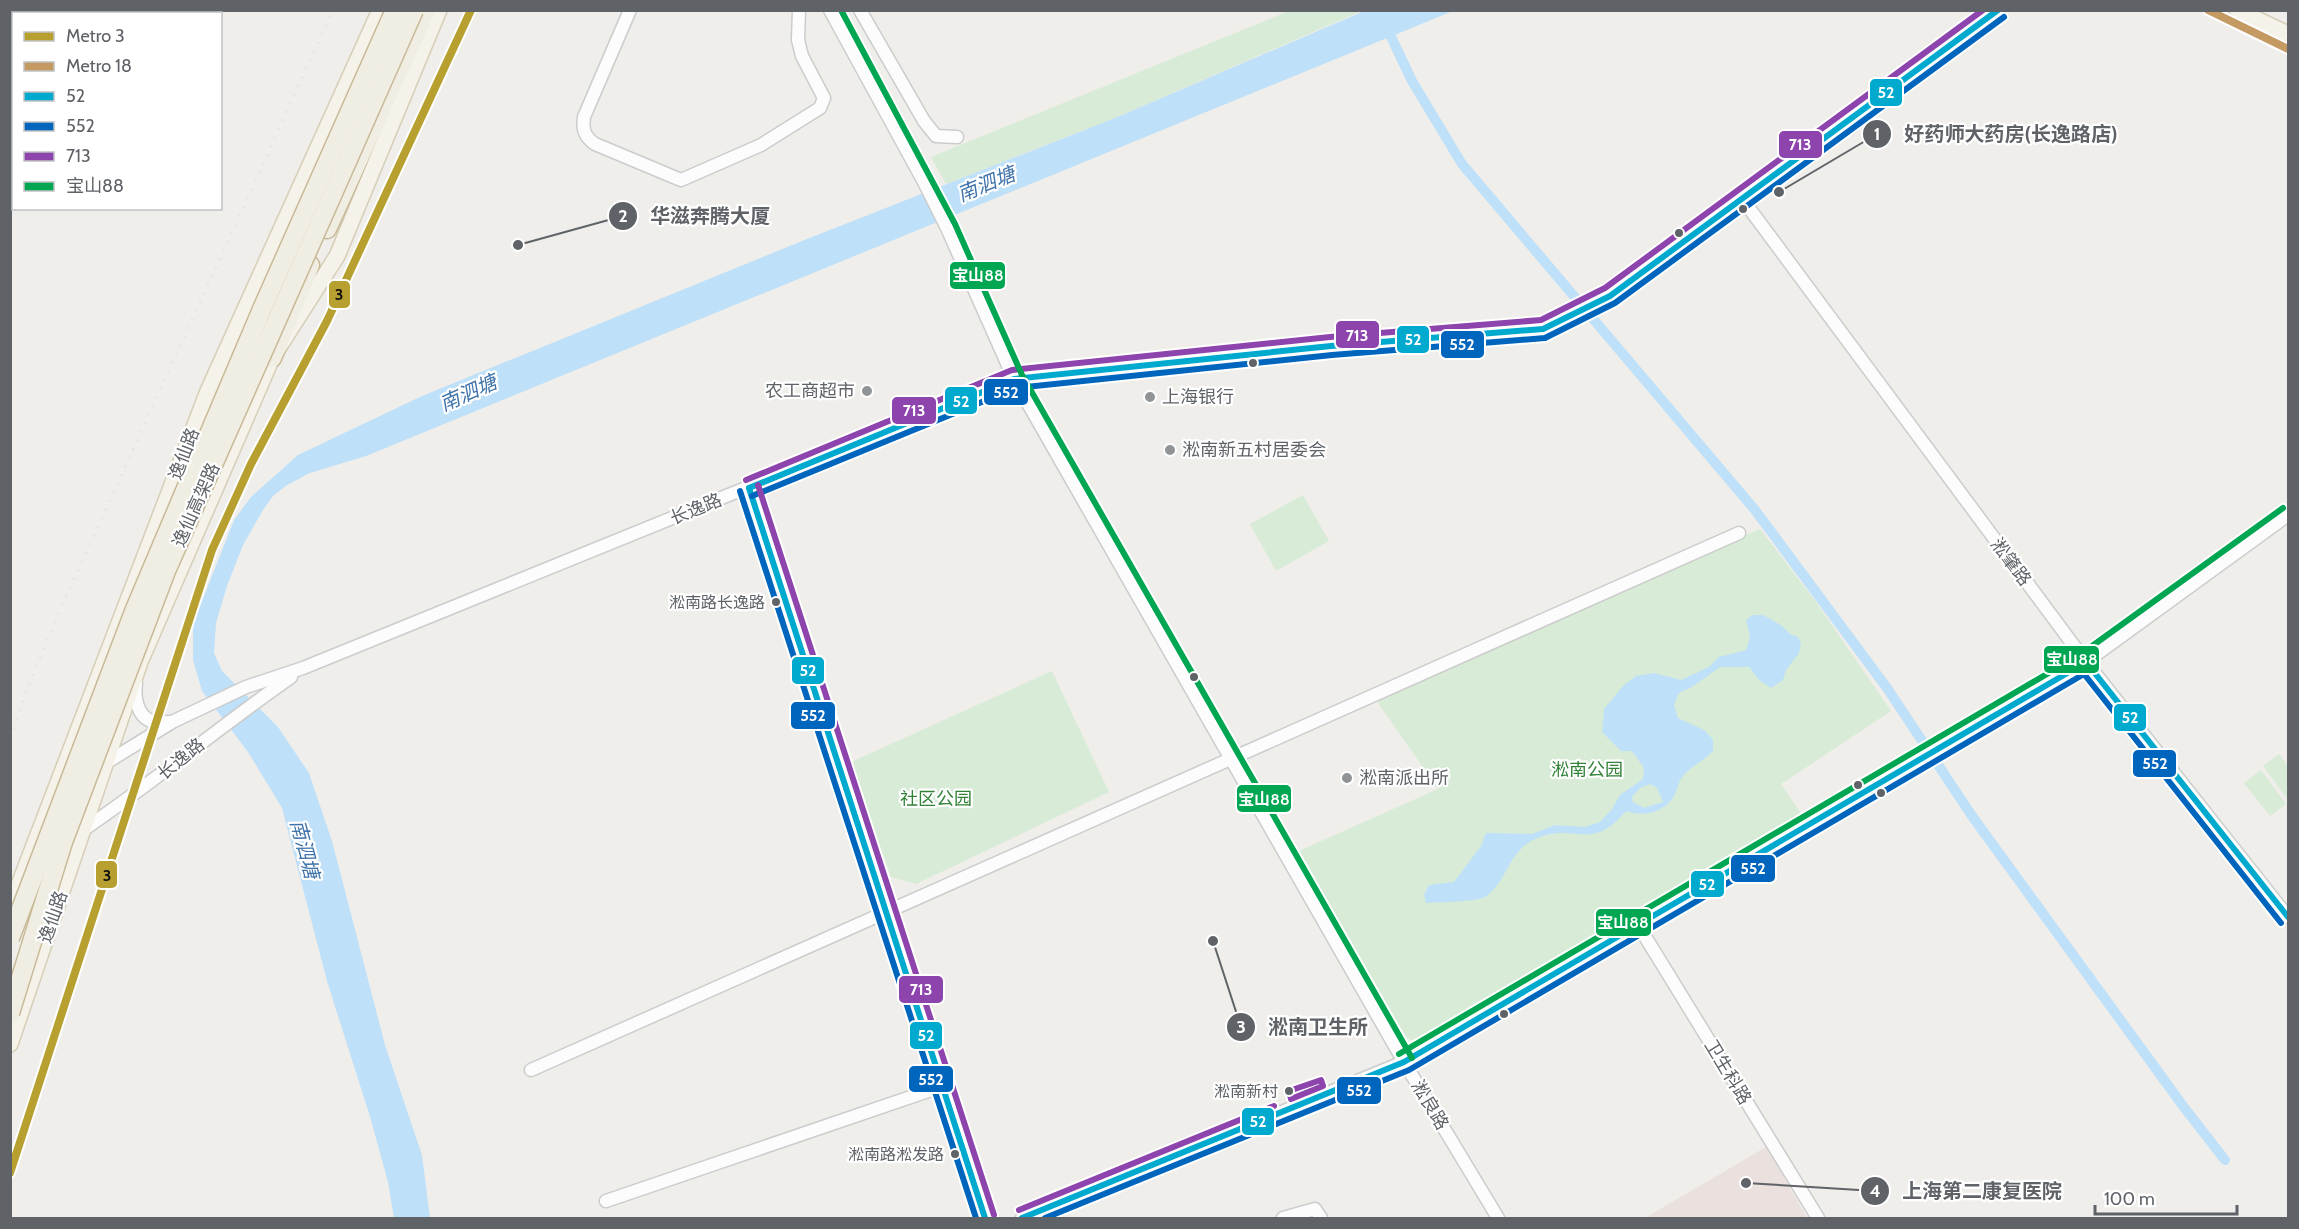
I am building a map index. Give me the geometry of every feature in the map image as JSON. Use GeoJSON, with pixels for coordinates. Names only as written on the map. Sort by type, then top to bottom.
{"type":"FeatureCollection","features":[{"type":"Feature","properties":{"kind":"highway","name":"逸仙高架路"},"geometry":{"type":"LineString","coordinates":[[10,938],[135,609],[262,309],[395,10]]}},
{"type":"Feature","properties":{"kind":"highway","name":"逸仙高架路"},"geometry":{"type":"LineString","coordinates":[[10,1012],[63,842],[166,572],[412,10]]}},
{"type":"Feature","properties":{"kind":"highway"},"geometry":{"type":"LineString","coordinates":[[272,358],[310,267],[426,10]]}},
{"type":"Feature","properties":{"kind":"main road","name":"逸仙路"},"geometry":{"type":"LineString","coordinates":[[10,908],[208,391],[380,10]]}},
{"type":"Feature","properties":{"kind":"main road","name":"逸仙路"},"geometry":{"type":"LineString","coordinates":[[10,1044],[137,671],[272,358],[296,266],[412,10]]}},
{"type":"Feature","properties":{"kind":"main road","name":"逸仙路"},"geometry":{"type":"LineString","coordinates":[[272,358],[337,256],[439,10]]}},
{"type":"Feature","properties":{"kind":"main road"},"geometry":{"type":"LineString","coordinates":[[2237,10],[2289,34]]}},
{"type":"Feature","properties":{"kind":"street"},"geometry":{"type":"LineString","coordinates":[[630,10],[584,117],[584,131],[595,144],[681,180],[761,145],[820,108],[824,98],[802,56],[798,40],[799,10]]}},
{"type":"Feature","properties":{"kind":"street","name":"淞良路"},"geometry":{"type":"LineString","coordinates":[[830,10],[947,228],[1014,379],[1232,757],[1404,1062],[1498,1218]]}},
{"type":"Feature","properties":{"kind":"street"},"geometry":{"type":"LineString","coordinates":[[860,10],[924,121],[936,136],[957,137]]}},
{"type":"Feature","properties":{"kind":"street","name":"长逸路"},"geometry":{"type":"LineString","coordinates":[[58,784],[105,764],[174,721],[208,707],[246,687],[303,668],[1014,379],[1331,346],[1543,329],[1610,296],[1999,10]]}},
{"type":"Feature","properties":{"kind":"street","name":"淞肇路"},"geometry":{"type":"LineString","coordinates":[[1743,200],[2086,662],[2289,917]]}},
{"type":"Feature","properties":{"kind":"street"},"geometry":{"type":"LineString","coordinates":[[749,488],[985,1218]]}},
{"type":"Feature","properties":{"kind":"street"},"geometry":{"type":"LineString","coordinates":[[1022,1218],[1404,1062],[2086,662],[2289,515]]}},
{"type":"Feature","properties":{"kind":"street"},"geometry":{"type":"LineString","coordinates":[[531,1070],[888,914],[1232,757],[1739,533]]}},
{"type":"Feature","properties":{"kind":"street","name":"长逸路"},"geometry":{"type":"LineString","coordinates":[[26,867],[150,783],[221,727],[303,668]]}},
{"type":"Feature","properties":{"kind":"street"},"geometry":{"type":"LineString","coordinates":[[137,671],[136,704],[148,719],[156,723],[174,721]]}},
{"type":"Feature","properties":{"kind":"street","name":"卫生科路"},"geometry":{"type":"LineString","coordinates":[[1638,925],[1818,1218]]}},
{"type":"Feature","properties":{"kind":"street"},"geometry":{"type":"LineString","coordinates":[[606,1201],[943,1086]]}},
{"type":"Feature","properties":{"kind":"street"},"geometry":{"type":"LineString","coordinates":[[1283,1218],[1315,1209],[1321,1218]]}},
{"type":"Feature","properties":{"kind":"shaded area"},"geometry":{"type":"Polygon","coordinates":[[[1766,1147],[1807,1218],[1645,1218],[1766,1147]]]}},
{"type":"Feature","properties":{"kind":"green space"},"geometry":{"type":"Polygon","coordinates":[[[1358,10],[1359,12],[1115,118],[946,184],[931,157],[1289,11],[1358,10]]]}},
{"type":"Feature","properties":{"kind":"green space"},"geometry":{"type":"Polygon","coordinates":[[[1303,495],[1329,541],[1276,571],[1250,524],[1303,495]]]}},
{"type":"Feature","properties":{"kind":"green space","name":"淞南公园"},"geometry":{"type":"Polygon","coordinates":[[[1760,529],[1816,602],[1891,711],[1781,784],[1804,818],[1428,1036],[1413,1041],[1403,1035],[1299,851],[1438,789],[1376,700],[1760,529]]]}},
{"type":"Feature","properties":{"kind":"green space","name":"社区公园"},"geometry":{"type":"Polygon","coordinates":[[[1052,671],[1109,792],[916,884],[891,877],[849,763],[1052,671]]]}},
{"type":"Feature","properties":{"kind":"green space"},"geometry":{"type":"Polygon","coordinates":[[[2279,754],[2288,766],[2288,800],[2263,766],[2279,754]]]}},
{"type":"Feature","properties":{"kind":"green space"},"geometry":{"type":"Polygon","coordinates":[[[2261,770],[2286,804],[2270,816],[2244,783],[2261,770]]]}},
{"type":"Feature","properties":{"kind":"water","name":"南泗塘"},"geometry":{"type":"Polygon","coordinates":[[[1364,11],[1453,11],[366,456],[310,473],[287,485],[273,496],[243,545],[227,586],[216,623],[214,653],[222,671],[278,727],[309,773],[332,841],[385,1045],[422,1155],[430,1218],[394,1218],[388,1182],[327,981],[282,808],[248,752],[202,691],[193,660],[193,624],[234,520],[251,497],[298,455],[422,396],[807,239],[1115,118],[1364,11]]]}},
{"type":"Feature","properties":{"kind":"water"},"geometry":{"type":"Polygon","coordinates":[[[1752,615],[1763,615],[1782,626],[1790,634],[1798,637],[1801,644],[1799,653],[1786,670],[1783,680],[1771,688],[1759,680],[1749,667],[1720,667],[1692,687],[1679,693],[1674,705],[1678,718],[1704,730],[1713,739],[1713,751],[1683,776],[1669,803],[1652,812],[1639,814],[1626,811],[1613,824],[1592,834],[1549,834],[1535,839],[1519,851],[1498,884],[1485,897],[1466,901],[1426,903],[1424,895],[1429,885],[1454,882],[1481,846],[1486,833],[1532,834],[1555,825],[1585,827],[1600,822],[1612,809],[1620,795],[1643,779],[1644,768],[1632,751],[1621,751],[1602,732],[1604,709],[1623,686],[1636,676],[1654,673],[1681,680],[1709,667],[1719,657],[1746,650],[1750,637],[1746,620],[1752,615]],[[1650,784],[1640,788],[1632,797],[1633,802],[1644,808],[1663,802],[1657,788],[1650,784]]]}},
{"type":"Feature","properties":{"kind":"waterway"},"geometry":{"type":"LineString","coordinates":[[1385,24],[1412,81],[1462,164],[1755,510],[1887,688],[1972,816],[2183,1106],[2225,1160]]}},
{"type":"Feature","properties":{"kind":"railway"},"geometry":{"type":"LineString","coordinates":[[10,738],[32,676],[61,608],[333,10]]}},
{"type":"Feature","properties":{"kind":"metro line","name":"3"},"geometry":{"type":"LineString","coordinates":[[10,1173],[212,550],[251,464],[327,321],[471,10]]}},
{"type":"Feature","properties":{"kind":"metro line","name":"18"},"geometry":{"type":"LineString","coordinates":[[2208,10],[2288,49]]}},
{"type":"Feature","properties":{"kind":"transit line","name":"宝山88"},"geometry":{"type":"LineString","coordinates":[[841,10],[955,224],[1022,375],[1412,1058]]}},
{"type":"Feature","properties":{"kind":"transit line","name":"713"},"geometry":{"type":"LineString","coordinates":[[746,480],[1012,370],[1330,337],[1541,320],[1605,288],[1983,10]]}},
{"type":"Feature","properties":{"kind":"transit line","name":"52"},"geometry":{"type":"LineString","coordinates":[[749,488],[1014,379],[1331,346],[1543,329],[1610,296],[1998,10]]}},
{"type":"Feature","properties":{"kind":"transit line","name":"552"},"geometry":{"type":"LineString","coordinates":[[752,496],[1016,388],[1332,355],[1545,338],[1615,303],[2004,17]]}},
{"type":"Feature","properties":{"kind":"transit line","name":"713"},"geometry":{"type":"LineString","coordinates":[[758,485],[994,1215]]}},
{"type":"Feature","properties":{"kind":"transit line","name":"52"},"geometry":{"type":"LineString","coordinates":[[749,488],[985,1218]]}},
{"type":"Feature","properties":{"kind":"transit line","name":"552"},"geometry":{"type":"LineString","coordinates":[[740,491],[976,1218]]}},
{"type":"Feature","properties":{"kind":"transit line","name":"宝山88"},"geometry":{"type":"LineString","coordinates":[[1399,1054],[2081,654],[2283,508]]}},
{"type":"Feature","properties":{"kind":"transit line","name":"52"},"geometry":{"type":"LineString","coordinates":[[1022,1218],[1404,1062],[2086,662],[2288,917]]}},
{"type":"Feature","properties":{"kind":"transit line","name":"552"},"geometry":{"type":"LineString","coordinates":[[1045,1218],[1409,1070],[2084,674],[2281,923]]}},
{"type":"Feature","properties":{"kind":"transit line","name":"713"},"geometry":{"type":"LineString","coordinates":[[1321,1080],[1323,1086],[1291,1099],[1289,1091],[1321,1080]]}},
{"type":"Feature","properties":{"kind":"transit line","name":"713"},"geometry":{"type":"LineString","coordinates":[[1019,1210],[1274,1106]]}},
{"type":"Feature","properties":{"kind":"place","name":"好药师大药房(长逸路店)"},"geometry":{"type":"Point","coordinates":[1779,192]}},
{"type":"Feature","properties":{"kind":"place","name":"华滋奔腾大厦"},"geometry":{"type":"Point","coordinates":[518,245]}},
{"type":"Feature","properties":{"kind":"place","name":"农工商超市"},"geometry":{"type":"Point","coordinates":[867,391]}},
{"type":"Feature","properties":{"kind":"place","name":"上海银行"},"geometry":{"type":"Point","coordinates":[1150,397]}},
{"type":"Feature","properties":{"kind":"place","name":"淞南新五村居委会"},"geometry":{"type":"Point","coordinates":[1170,450]}},
{"type":"Feature","properties":{"kind":"place","name":"淞南路长逸路"},"geometry":{"type":"Point","coordinates":[776,602]}},
{"type":"Feature","properties":{"kind":"place","name":"淞南派出所"},"geometry":{"type":"Point","coordinates":[1347,778]}},
{"type":"Feature","properties":{"kind":"place","name":"淞南卫生所"},"geometry":{"type":"Point","coordinates":[1213,941]}},
{"type":"Feature","properties":{"kind":"place","name":"淞南新村"},"geometry":{"type":"Point","coordinates":[1289,1091]}},
{"type":"Feature","properties":{"kind":"place","name":"淞南路淞发路"},"geometry":{"type":"Point","coordinates":[955,1154]}},
{"type":"Feature","properties":{"kind":"place","name":"上海第二康复医院"},"geometry":{"type":"Point","coordinates":[1746,1183]}}]}
